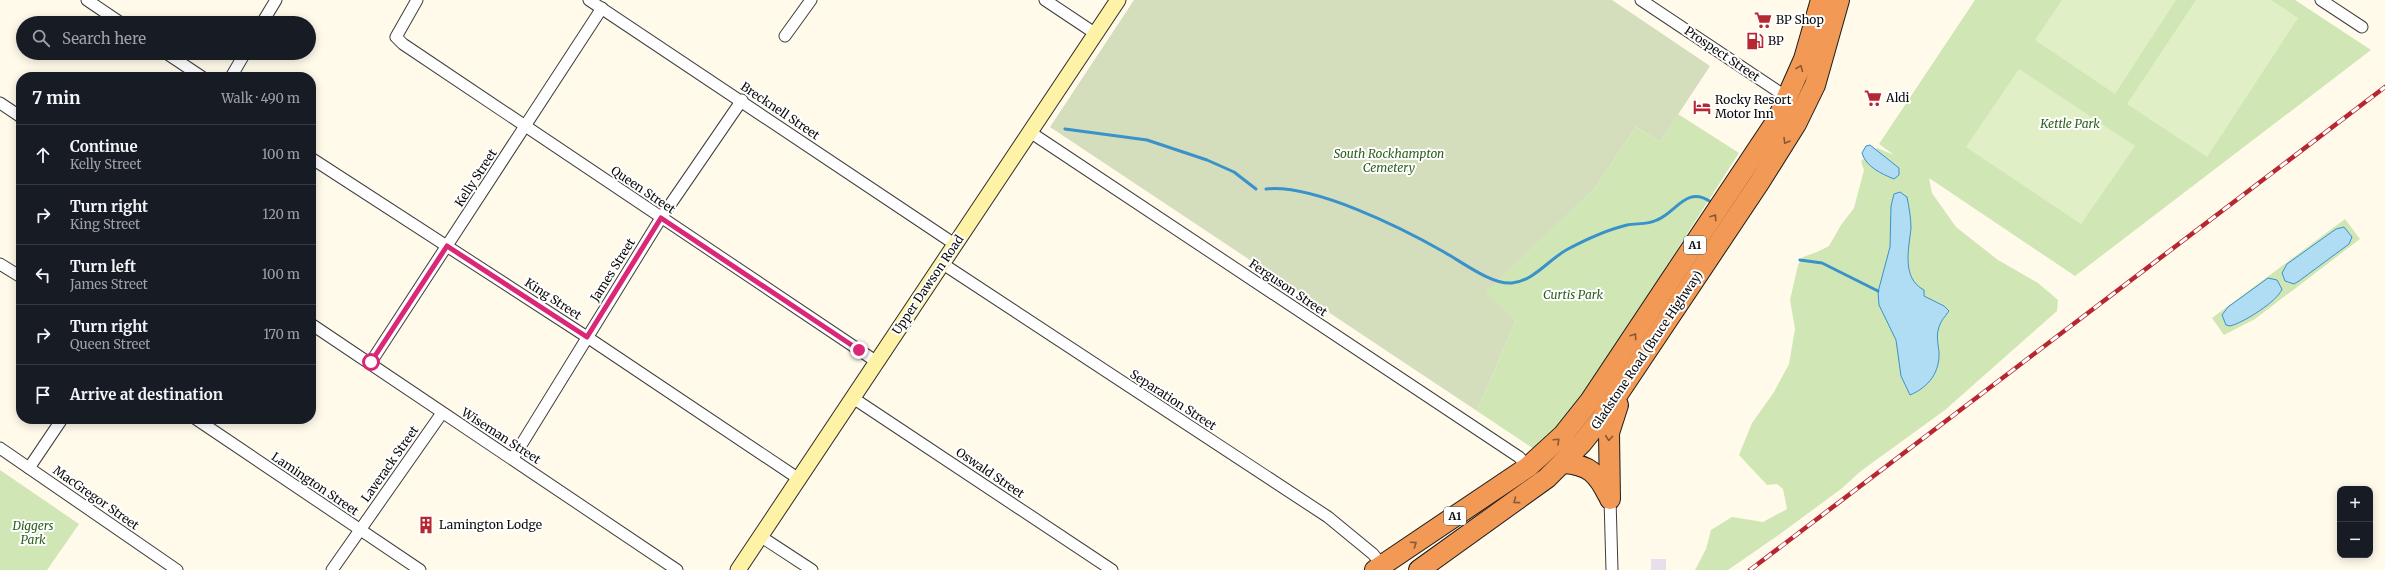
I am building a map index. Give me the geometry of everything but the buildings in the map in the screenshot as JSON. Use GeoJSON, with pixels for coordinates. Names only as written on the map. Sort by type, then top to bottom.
{"type":"FeatureCollection","features":[{"type":"Feature","properties":{"kind":"highway","name":"Gladstone Road (Bruce Highway)"},"geometry":{"type":"LineString","coordinates":[[1419,570],[1547,478],[1564,463],[1586,438],[1631,376],[1759,183],[1796,103],[1804,58],[1821,0]]}},
{"type":"Feature","properties":{"kind":"highway","name":"Gladstone Road (Bruce Highway)"},"geometry":{"type":"LineString","coordinates":[[1528,467],[1563,435],[1590,401],[1764,143],[1796,103],[1823,62],[1839,0]]}},
{"type":"Feature","properties":{"kind":"highway"},"geometry":{"type":"LineString","coordinates":[[1610,499],[1609,433],[1613,417],[1631,376]]}},
{"type":"Feature","properties":{"kind":"highway"},"geometry":{"type":"LineString","coordinates":[[1564,463],[1579,465],[1594,473],[1600,478],[1610,499]]}},
{"type":"Feature","properties":{"kind":"highway","name":"A1"},"geometry":{"type":"LineString","coordinates":[[1378,568],[1528,467]]}},
{"type":"Feature","properties":{"kind":"street"},"geometry":{"type":"LineString","coordinates":[[87,0],[111,16]]}},
{"type":"Feature","properties":{"kind":"street"},"geometry":{"type":"LineString","coordinates":[[266,16],[276,0]]}},
{"type":"Feature","properties":{"kind":"street","name":"Queen Street"},"geometry":{"type":"LineString","coordinates":[[416,0],[396,37],[661,218],[877,362]]}},
{"type":"Feature","properties":{"kind":"street","name":"Brecknell Street"},"geometry":{"type":"LineString","coordinates":[[589,0],[742,100],[956,245]]}},
{"type":"Feature","properties":{"kind":"street"},"geometry":{"type":"LineString","coordinates":[[785,36],[811,0]]}},
{"type":"Feature","properties":{"kind":"street"},"geometry":{"type":"LineString","coordinates":[[1045,0],[1096,34]]}},
{"type":"Feature","properties":{"kind":"street","name":"Upper Dawson Road"},"geometry":{"type":"LineString","coordinates":[[738,570],[1118,0]]}},
{"type":"Feature","properties":{"kind":"street","name":"Prospect Street"},"geometry":{"type":"LineString","coordinates":[[1641,0],[1796,103]]}},
{"type":"Feature","properties":{"kind":"street"},"geometry":{"type":"LineString","coordinates":[[2321,0],[2362,27]]}},
{"type":"Feature","properties":{"kind":"street","name":"Kelly Street"},"geometry":{"type":"LineString","coordinates":[[371,362],[602,8]]}},
{"type":"Feature","properties":{"kind":"street"},"geometry":{"type":"LineString","coordinates":[[176,60],[194,72]]}},
{"type":"Feature","properties":{"kind":"street"},"geometry":{"type":"LineString","coordinates":[[234,72],[241,60]]}},
{"type":"Feature","properties":{"kind":"street","name":"James Street"},"geometry":{"type":"LineString","coordinates":[[513,458],[661,218],[742,100]]}},
{"type":"Feature","properties":{"kind":"street"},"geometry":{"type":"LineString","coordinates":[[0,103],[16,114]]}},
{"type":"Feature","properties":{"kind":"street","name":"Ferguson Street"},"geometry":{"type":"LineString","coordinates":[[1030,132],[1513,453],[1528,467]]}},
{"type":"Feature","properties":{"kind":"street","name":"King Street"},"geometry":{"type":"LineString","coordinates":[[316,161],[587,337],[799,479]]}},
{"type":"Feature","properties":{"kind":"street"},"geometry":{"type":"LineString","coordinates":[[0,264],[16,274]]}},
{"type":"Feature","properties":{"kind":"street","name":"Separation Street"},"geometry":{"type":"LineString","coordinates":[[943,264],[1328,517],[1373,554],[1378,568]]}},
{"type":"Feature","properties":{"kind":"street","name":"Wiseman Street"},"geometry":{"type":"LineString","coordinates":[[316,327],[371,362],[442,413],[513,458],[677,570]]}},
{"type":"Feature","properties":{"kind":"street","name":"Oswald Street"},"geometry":{"type":"LineString","coordinates":[[852,398],[1112,570]]}},
{"type":"Feature","properties":{"kind":"street","name":"Laverack Street"},"geometry":{"type":"LineString","coordinates":[[332,570],[442,413]]}},
{"type":"Feature","properties":{"kind":"street"},"geometry":{"type":"LineString","coordinates":[[29,468],[59,424]]}},
{"type":"Feature","properties":{"kind":"street","name":"Lamington Street"},"geometry":{"type":"LineString","coordinates":[[203,424],[420,570]]}},
{"type":"Feature","properties":{"kind":"street","name":"MacGregor Street"},"geometry":{"type":"LineString","coordinates":[[0,448],[177,570]]}},
{"type":"Feature","properties":{"kind":"street"},"geometry":{"type":"LineString","coordinates":[[1610,499],[1612,570]]}},
{"type":"Feature","properties":{"kind":"street"},"geometry":{"type":"LineString","coordinates":[[760,536],[812,570]]}},
{"type":"Feature","properties":{"kind":"shaded area"},"geometry":{"type":"Polygon","coordinates":[[[1651,559],[1666,559],[1666,570],[1651,570],[1651,559]]]}},
{"type":"Feature","properties":{"kind":"green space","name":"South Rockhampton Cemetery"},"geometry":{"type":"Polygon","coordinates":[[[1134,0],[1612,0],[1710,66],[1660,142],[1636,127],[1596,187],[1485,293],[1516,320],[1477,411],[1050,127],[1134,0]]]}},
{"type":"Feature","properties":{"kind":"green space","name":"Kettle Park"},"geometry":{"type":"Polygon","coordinates":[[[1975,0],[2295,0],[2371,50],[2075,276],[1929,178],[1932,193],[1956,227],[1998,260],[2038,283],[2058,300],[2057,311],[1945,410],[1861,471],[1841,489],[1780,534],[1728,570],[1695,570],[1706,549],[1711,530],[1732,517],[1763,522],[1787,509],[1783,489],[1777,484],[1767,485],[1739,455],[1752,423],[1774,392],[1789,364],[1795,329],[1790,300],[1798,265],[1803,257],[1829,246],[1841,225],[1854,208],[1864,170],[1861,161],[1877,148],[1894,155],[1879,144],[1975,0]]]}},
{"type":"Feature","properties":{"kind":"green space"},"geometry":{"type":"Polygon","coordinates":[[[2062,0],[2176,0],[2115,94],[2035,40],[2062,0]]]}},
{"type":"Feature","properties":{"kind":"green space"},"geometry":{"type":"Polygon","coordinates":[[[2196,0],[2271,0],[2298,18],[2207,157],[2127,104],[2196,0]]]}},
{"type":"Feature","properties":{"kind":"green space","name":"Kettle Park"},"geometry":{"type":"Polygon","coordinates":[[[2019,69],[2135,146],[2081,224],[1966,147],[2019,69]]]}},
{"type":"Feature","properties":{"kind":"green space","name":"Curtis Park"},"geometry":{"type":"Polygon","coordinates":[[[1678,114],[1739,153],[1576,407],[1534,449],[1477,411],[1516,320],[1484,293],[1596,187],[1636,127],[1660,142],[1678,114]]]}},
{"type":"Feature","properties":{"kind":"green space"},"geometry":{"type":"Polygon","coordinates":[[[2345,219],[2360,239],[2255,319],[2224,335],[2212,318],[2345,219]]]}},
{"type":"Feature","properties":{"kind":"green space","name":"Diggers Park"},"geometry":{"type":"Polygon","coordinates":[[[0,470],[79,524],[47,570],[0,570],[0,470]]]}},
{"type":"Feature","properties":{"kind":"water"},"geometry":{"type":"Polygon","coordinates":[[[1870,145],[1899,168],[1899,175],[1894,179],[1880,172],[1867,162],[1862,153],[1866,146],[1870,145]]]}},
{"type":"Feature","properties":{"kind":"water"},"geometry":{"type":"Polygon","coordinates":[[[1900,192],[1907,197],[1910,212],[1911,228],[1908,262],[1912,278],[1917,285],[1924,290],[1924,296],[1944,306],[1949,311],[1941,322],[1938,330],[1938,366],[1928,383],[1917,392],[1910,395],[1901,376],[1896,340],[1879,305],[1878,292],[1890,247],[1891,206],[1894,194],[1900,192]]]}},
{"type":"Feature","properties":{"kind":"water"},"geometry":{"type":"Polygon","coordinates":[[[2344,227],[2352,237],[2349,244],[2294,284],[2285,281],[2282,273],[2287,264],[2336,229],[2344,227]]]}},
{"type":"Feature","properties":{"kind":"water"},"geometry":{"type":"Polygon","coordinates":[[[2268,278],[2277,280],[2282,289],[2279,294],[2267,305],[2243,321],[2230,326],[2226,325],[2222,315],[2228,307],[2268,278]]]}},
{"type":"Feature","properties":{"kind":"waterway"},"geometry":{"type":"LineString","coordinates":[[1065,129],[1147,140],[1207,160],[1234,172],[1256,189]]}},
{"type":"Feature","properties":{"kind":"waterway"},"geometry":{"type":"LineString","coordinates":[[1266,189],[1286,189],[1308,193],[1332,200],[1405,231],[1486,277],[1504,283],[1512,283],[1527,278],[1561,253],[1597,235],[1627,225],[1653,222],[1664,216],[1688,198],[1702,198],[1711,202]]}},
{"type":"Feature","properties":{"kind":"waterway"},"geometry":{"type":"LineString","coordinates":[[1800,260],[1822,263],[1878,291]]}},
{"type":"Feature","properties":{"kind":"railway"},"geometry":{"type":"LineString","coordinates":[[1750,570],[2385,87]]}},
{"type":"Feature","properties":{"kind":"place","name":"BP Shop"},"geometry":{"type":"Point","coordinates":[1763,20]}},
{"type":"Feature","properties":{"kind":"place","name":"BP"},"geometry":{"type":"Point","coordinates":[1755,41]}},
{"type":"Feature","properties":{"kind":"place","name":"Aldi"},"geometry":{"type":"Point","coordinates":[1873,98]}},
{"type":"Feature","properties":{"kind":"place","name":"Rocky Resort Motor Inn"},"geometry":{"type":"Point","coordinates":[1702,107]}},
{"type":"Feature","properties":{"kind":"place","name":"Lamington Lodge"},"geometry":{"type":"Point","coordinates":[426,525]}},
{"type":"Feature","properties":{"kind":"route"},"geometry":{"type":"LineString","coordinates":[[371,362],[447,246],[587,337],[661,218],[859,350]]}}]}
